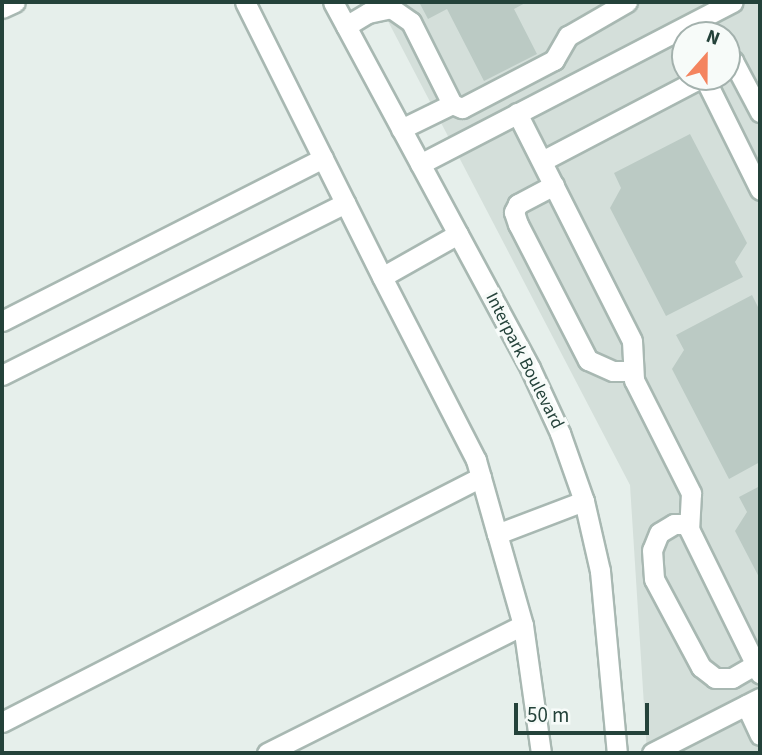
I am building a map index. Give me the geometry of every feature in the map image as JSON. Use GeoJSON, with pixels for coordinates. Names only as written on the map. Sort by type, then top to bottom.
{"type":"FeatureCollection","features":[{"type":"Feature","properties":{"kind":"street"},"geometry":{"type":"LineString","coordinates":[[2,8],[15,2]]}},
{"type":"Feature","properties":{"kind":"street"},"geometry":{"type":"LineString","coordinates":[[245,2],[476,460],[523,625],[541,753]]}},
{"type":"Feature","properties":{"kind":"street","name":"Interpark Boulevard"},"geometry":{"type":"LineString","coordinates":[[333,2],[530,368],[561,433],[584,501],[600,571],[617,753]]}},
{"type":"Feature","properties":{"kind":"street"},"geometry":{"type":"LineString","coordinates":[[346,26],[368,13],[391,8],[411,22],[453,104],[462,108],[554,60],[568,36],[627,2]]}},
{"type":"Feature","properties":{"kind":"street"},"geometry":{"type":"LineString","coordinates":[[701,21],[732,2]]}},
{"type":"Feature","properties":{"kind":"street"},"geometry":{"type":"LineString","coordinates":[[420,164],[517,113],[671,38]]}},
{"type":"Feature","properties":{"kind":"street"},"geometry":{"type":"LineString","coordinates":[[741,76],[760,112]]}},
{"type":"Feature","properties":{"kind":"street"},"geometry":{"type":"LineString","coordinates":[[542,161],[677,91]]}},
{"type":"Feature","properties":{"kind":"street"},"geometry":{"type":"LineString","coordinates":[[711,91],[760,190]]}},
{"type":"Feature","properties":{"kind":"street"},"geometry":{"type":"LineString","coordinates":[[401,129],[453,104]]}},
{"type":"Feature","properties":{"kind":"street"},"geometry":{"type":"LineString","coordinates":[[517,113],[632,341],[634,380],[691,493],[689,524],[758,668],[732,678],[715,678],[701,667],[654,579],[652,550],[659,533],[674,524],[689,524]]}},
{"type":"Feature","properties":{"kind":"street"},"geometry":{"type":"LineString","coordinates":[[2,321],[323,158]]}},
{"type":"Feature","properties":{"kind":"street"},"geometry":{"type":"LineString","coordinates":[[554,185],[518,204],[514,212],[518,224],[588,360],[613,371],[633,371]]}},
{"type":"Feature","properties":{"kind":"street"},"geometry":{"type":"LineString","coordinates":[[2,375],[345,203]]}},
{"type":"Feature","properties":{"kind":"street"},"geometry":{"type":"LineString","coordinates":[[382,277],[458,234]]}},
{"type":"Feature","properties":{"kind":"street"},"geometry":{"type":"LineString","coordinates":[[2,722],[481,477]]}},
{"type":"Feature","properties":{"kind":"street"},"geometry":{"type":"LineString","coordinates":[[497,534],[584,501]]}},
{"type":"Feature","properties":{"kind":"street"},"geometry":{"type":"LineString","coordinates":[[267,753],[523,625]]}},
{"type":"Feature","properties":{"kind":"street"},"geometry":{"type":"LineString","coordinates":[[652,753],[753,701],[760,735]]}},
{"type":"Feature","properties":{"kind":"shaded area"},"geometry":{"type":"Polygon","coordinates":[[[378,2],[760,2],[760,753],[647,753],[630,485],[378,2]]]}},
{"type":"Feature","properties":{"kind":"building"},"geometry":{"type":"Polygon","coordinates":[[[419,2],[527,2],[514,9],[537,54],[484,81],[447,9],[428,19],[419,2]]]}},
{"type":"Feature","properties":{"kind":"building"},"geometry":{"type":"Polygon","coordinates":[[[690,134],[747,243],[735,262],[743,277],[666,316],[610,208],[621,188],[614,173],[690,134]]]}},
{"type":"Feature","properties":{"kind":"building"},"geometry":{"type":"Polygon","coordinates":[[[752,295],[760,311],[760,462],[729,479],[672,369],[684,350],[676,335],[752,295]]]}},
{"type":"Feature","properties":{"kind":"building"},"geometry":{"type":"Polygon","coordinates":[[[760,486],[760,579],[735,531],[747,512],[739,497],[760,486]]]}}]}
